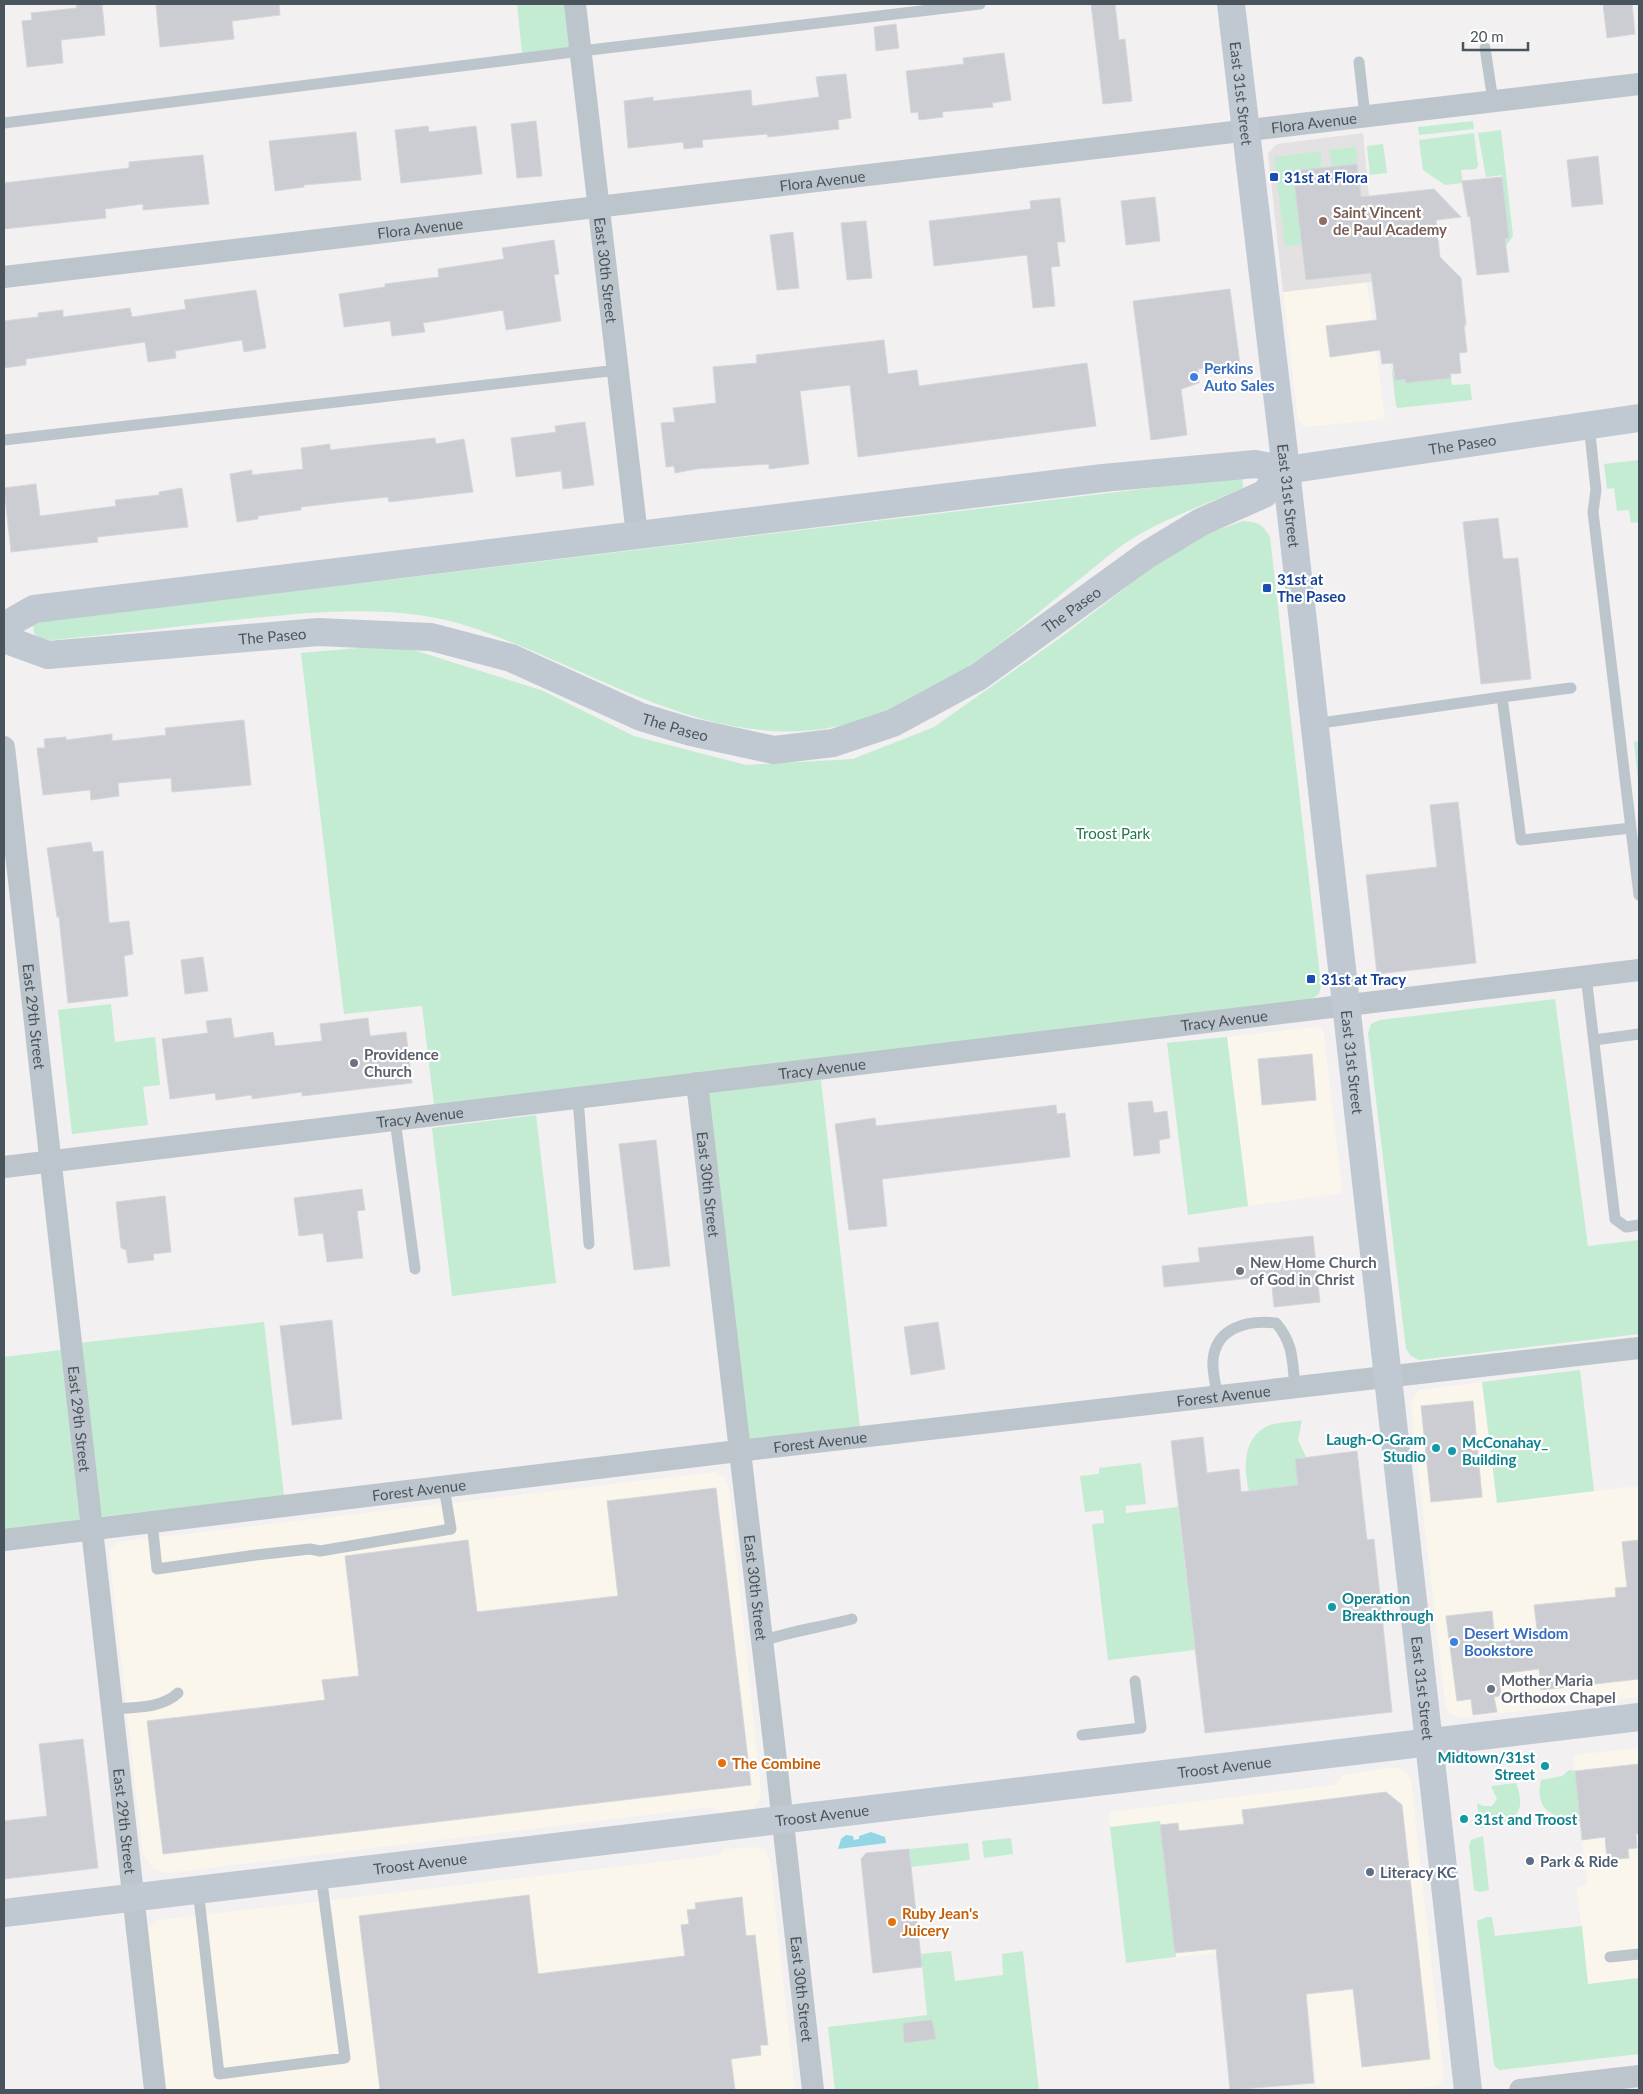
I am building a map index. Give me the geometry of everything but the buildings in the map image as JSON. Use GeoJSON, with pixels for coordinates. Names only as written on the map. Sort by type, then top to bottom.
{"type":"FeatureCollection","features":[{"type":"Feature","properties":{"kind":"main road","name":"East 31st Street"},"geometry":{"type":"LineString","coordinates":[[1232,4],[1468,2090]]}},
{"type":"Feature","properties":{"kind":"main road","name":"The Paseo"},"geometry":{"type":"LineString","coordinates":[[4,626],[34,609],[1103,478],[1255,464],[1286,470],[1639,418]]}},
{"type":"Feature","properties":{"kind":"main road","name":"The Paseo"},"geometry":{"type":"LineString","coordinates":[[4,639],[48,656],[318,632],[430,637],[510,658],[641,717],[691,732],[774,750],[833,743],[893,723],[978,677],[1148,554],[1201,522],[1264,494],[1286,470]]}},
{"type":"Feature","properties":{"kind":"main road","name":"Troost Avenue"},"geometry":{"type":"LineString","coordinates":[[4,1912],[1429,1740],[1639,1717]]}},
{"type":"Feature","properties":{"kind":"street","name":"East 30th Street"},"geometry":{"type":"LineString","coordinates":[[576,4],[637,535]]}},
{"type":"Feature","properties":{"kind":"street","name":"Flora Avenue"},"geometry":{"type":"LineString","coordinates":[[4,277],[1639,84]]}},
{"type":"Feature","properties":{"kind":"street","name":"East 29th Street"},"geometry":{"type":"LineString","coordinates":[[4,747],[49,1162],[155,2090]]}},
{"type":"Feature","properties":{"kind":"street","name":"Tracy Avenue"},"geometry":{"type":"LineString","coordinates":[[4,1167],[1639,970]]}},
{"type":"Feature","properties":{"kind":"street","name":"East 30th Street"},"geometry":{"type":"LineString","coordinates":[[696,1083],[738,1451],[784,1818],[813,2090]]}},
{"type":"Feature","properties":{"kind":"street","name":"Forest Avenue"},"geometry":{"type":"LineString","coordinates":[[4,1540],[738,1451],[1639,1348]]}},
{"type":"Feature","properties":{"kind":"street"},"geometry":{"type":"LineString","coordinates":[[1520,2090],[1639,2076]]}},
{"type":"Feature","properties":{"kind":"lane"},"geometry":{"type":"LineString","coordinates":[[4,123],[581,51],[980,4]]}},
{"type":"Feature","properties":{"kind":"lane"},"geometry":{"type":"LineString","coordinates":[[1485,48],[1493,101]]}},
{"type":"Feature","properties":{"kind":"lane"},"geometry":{"type":"LineString","coordinates":[[1360,62],[1365,116]]}},
{"type":"Feature","properties":{"kind":"lane"},"geometry":{"type":"LineString","coordinates":[[4,440],[618,370]]}},
{"type":"Feature","properties":{"kind":"lane"},"geometry":{"type":"LineString","coordinates":[[1588,424],[1596,490],[1593,512],[1639,895]]}},
{"type":"Feature","properties":{"kind":"lane"},"geometry":{"type":"LineString","coordinates":[[1314,724],[1571,688]]}},
{"type":"Feature","properties":{"kind":"lane"},"geometry":{"type":"LineString","coordinates":[[1502,697],[1521,840],[1631,828]]}},
{"type":"Feature","properties":{"kind":"lane"},"geometry":{"type":"LineString","coordinates":[[1586,976],[1616,1219],[1626,1227],[1639,1225]]}},
{"type":"Feature","properties":{"kind":"lane"},"geometry":{"type":"LineString","coordinates":[[1594,1040],[1639,1034]]}},
{"type":"Feature","properties":{"kind":"lane"},"geometry":{"type":"LineString","coordinates":[[578,1098],[589,1244]]}},
{"type":"Feature","properties":{"kind":"lane"},"geometry":{"type":"LineString","coordinates":[[395,1120],[415,1270]]}},
{"type":"Feature","properties":{"kind":"lane"},"geometry":{"type":"LineString","coordinates":[[1217,1396],[1213,1362],[1215,1349],[1222,1336],[1248,1324],[1276,1324],[1287,1336],[1292,1354],[1296,1386]]}},
{"type":"Feature","properties":{"kind":"lane"},"geometry":{"type":"LineString","coordinates":[[152,1522],[157,1569],[256,1554],[310,1549],[320,1552],[451,1529],[444,1487]]}},
{"type":"Feature","properties":{"kind":"lane"},"geometry":{"type":"LineString","coordinates":[[762,1641],[784,1634],[810,1630],[852,1619]]}},
{"type":"Feature","properties":{"kind":"lane"},"geometry":{"type":"LineString","coordinates":[[1082,1734],[1141,1728],[1135,1681]]}},
{"type":"Feature","properties":{"kind":"lane"},"geometry":{"type":"LineString","coordinates":[[112,1709],[168,1702],[178,1693]]}},
{"type":"Feature","properties":{"kind":"lane"},"geometry":{"type":"LineString","coordinates":[[198,1889],[219,2074],[345,2058],[320,1874]]}},
{"type":"Feature","properties":{"kind":"lane"},"geometry":{"type":"LineString","coordinates":[[1610,1957],[1639,1954]]}},
{"type":"Feature","properties":{"kind":"shaded area","name":"Saint Vincent de Paul Academy"},"geometry":{"type":"Polygon","coordinates":[[[1363,133],[1377,281],[1283,292],[1268,153],[1277,144],[1363,133]]]}},
{"type":"Feature","properties":{"kind":"shaded area"},"geometry":{"type":"Polygon","coordinates":[[[1367,283],[1385,419],[1304,427],[1298,419],[1283,292],[1367,283]]]}},
{"type":"Feature","properties":{"kind":"shaded area"},"geometry":{"type":"Polygon","coordinates":[[[1313,1027],[1321,1028],[1324,1034],[1342,1193],[1248,1206],[1227,1037],[1313,1027]]]}},
{"type":"Feature","properties":{"kind":"shaded area"},"geometry":{"type":"Polygon","coordinates":[[[1482,1382],[1497,1502],[1639,1486],[1639,1697],[1468,1717],[1457,1717],[1449,1713],[1445,1703],[1411,1407],[1414,1396],[1419,1390],[1482,1382]]]}},
{"type":"Feature","properties":{"kind":"shaded area"},"geometry":{"type":"Polygon","coordinates":[[[716,1472],[725,1478],[729,1489],[761,1792],[759,1801],[753,1809],[723,1813],[713,1807],[167,1873],[154,1869],[143,1855],[109,1552],[116,1542],[716,1472]]]}},
{"type":"Feature","properties":{"kind":"shaded area"},"geometry":{"type":"Polygon","coordinates":[[[1639,1748],[1639,1979],[1588,1984],[1577,1887],[1587,1885],[1573,1755],[1639,1748]]]}},
{"type":"Feature","properties":{"kind":"shaded area"},"geometry":{"type":"Polygon","coordinates":[[[1398,1768],[1406,1773],[1411,1781],[1443,2069],[1442,2081],[1437,2086],[1400,2090],[1317,2090],[1302,1944],[1126,1963],[1109,1812],[1335,1785],[1343,1775],[1398,1768]]]}},
{"type":"Feature","properties":{"kind":"shaded area"},"geometry":{"type":"Polygon","coordinates":[[[755,1847],[765,1850],[770,1860],[795,2090],[167,2090],[148,1929],[158,1920],[719,1855],[724,1849],[755,1847]]]}},
{"type":"Feature","properties":{"kind":"green space"},"geometry":{"type":"Polygon","coordinates":[[[517,4],[565,4],[570,47],[522,53],[517,4]]]}},
{"type":"Feature","properties":{"kind":"green space"},"geometry":{"type":"Polygon","coordinates":[[[1473,121],[1474,129],[1419,135],[1418,127],[1473,121]]]}},
{"type":"Feature","properties":{"kind":"green space"},"geometry":{"type":"Polygon","coordinates":[[[1501,130],[1513,236],[1506,246],[1505,239],[1509,238],[1502,175],[1486,177],[1478,133],[1501,130]]]}},
{"type":"Feature","properties":{"kind":"green space"},"geometry":{"type":"Polygon","coordinates":[[[1474,133],[1478,165],[1476,169],[1461,170],[1463,183],[1445,185],[1423,170],[1419,140],[1474,133]]]}},
{"type":"Feature","properties":{"kind":"green space"},"geometry":{"type":"Polygon","coordinates":[[[1383,144],[1387,173],[1370,175],[1367,146],[1383,144]]]}},
{"type":"Feature","properties":{"kind":"green space"},"geometry":{"type":"Polygon","coordinates":[[[1356,147],[1357,167],[1356,164],[1332,167],[1329,150],[1356,147]]]}},
{"type":"Feature","properties":{"kind":"green space"},"geometry":{"type":"Polygon","coordinates":[[[1321,151],[1321,168],[1293,172],[1302,244],[1285,247],[1274,157],[1321,151]]]}},
{"type":"Feature","properties":{"kind":"green space"},"geometry":{"type":"Polygon","coordinates":[[[1391,363],[1395,381],[1405,379],[1406,383],[1451,378],[1452,385],[1470,384],[1472,400],[1398,408],[1396,406],[1391,363]]]}},
{"type":"Feature","properties":{"kind":"green space"},"geometry":{"type":"Polygon","coordinates":[[[1639,460],[1639,522],[1631,523],[1629,510],[1617,511],[1614,488],[1607,489],[1604,464],[1639,460]]]}},
{"type":"Feature","properties":{"kind":"green space"},"geometry":{"type":"Polygon","coordinates":[[[1242,477],[1243,488],[1169,519],[1127,542],[999,644],[945,681],[887,711],[855,722],[811,730],[768,731],[726,725],[684,713],[643,699],[487,633],[450,621],[425,616],[400,613],[326,612],[251,618],[53,640],[40,639],[34,633],[33,624],[42,619],[379,581],[1242,477]]]}},
{"type":"Feature","properties":{"kind":"green space","name":"Troost Park"},"geometry":{"type":"Polygon","coordinates":[[[1243,521],[1259,524],[1270,537],[1321,985],[1319,994],[1310,1000],[434,1105],[422,1006],[344,1014],[301,653],[381,646],[404,647],[541,690],[634,736],[746,765],[853,759],[934,727],[1060,638],[1187,541],[1243,521]]]}},
{"type":"Feature","properties":{"kind":"green space"},"geometry":{"type":"Polygon","coordinates":[[[1639,741],[1639,790],[1634,742],[1639,741]]]}},
{"type":"Feature","properties":{"kind":"green space"},"geometry":{"type":"Polygon","coordinates":[[[1555,999],[1588,1246],[1639,1240],[1639,1334],[1419,1360],[1411,1356],[1406,1349],[1368,1033],[1371,1024],[1380,1020],[1555,999]]]}},
{"type":"Feature","properties":{"kind":"green space"},"geometry":{"type":"Polygon","coordinates":[[[111,1004],[115,1042],[155,1037],[160,1085],[143,1087],[148,1125],[72,1134],[58,1010],[111,1004]]]}},
{"type":"Feature","properties":{"kind":"green space"},"geometry":{"type":"Polygon","coordinates":[[[1227,1037],[1248,1206],[1188,1215],[1167,1043],[1227,1037]]]}},
{"type":"Feature","properties":{"kind":"green space"},"geometry":{"type":"Polygon","coordinates":[[[821,1080],[860,1428],[747,1441],[708,1092],[821,1080]]]}},
{"type":"Feature","properties":{"kind":"green space"},"geometry":{"type":"Polygon","coordinates":[[[536,1115],[556,1283],[452,1296],[432,1128],[536,1115]]]}},
{"type":"Feature","properties":{"kind":"green space"},"geometry":{"type":"Polygon","coordinates":[[[264,1322],[284,1496],[99,1517],[79,1343],[264,1322]]]}},
{"type":"Feature","properties":{"kind":"green space"},"geometry":{"type":"Polygon","coordinates":[[[61,1350],[80,1522],[4,1532],[4,1357],[61,1350]]]}},
{"type":"Feature","properties":{"kind":"green space"},"geometry":{"type":"Polygon","coordinates":[[[1580,1370],[1594,1491],[1497,1503],[1482,1382],[1580,1370]]]}},
{"type":"Feature","properties":{"kind":"green space"},"geometry":{"type":"Polygon","coordinates":[[[1302,1420],[1298,1440],[1306,1457],[1295,1459],[1298,1485],[1249,1491],[1246,1462],[1247,1453],[1254,1437],[1270,1425],[1302,1420]]]}},
{"type":"Feature","properties":{"kind":"green space"},"geometry":{"type":"Polygon","coordinates":[[[1141,1463],[1146,1504],[1126,1506],[1126,1513],[1178,1507],[1195,1650],[1108,1660],[1092,1524],[1104,1523],[1103,1510],[1085,1512],[1080,1476],[1099,1474],[1099,1468],[1141,1463]]]}},
{"type":"Feature","properties":{"kind":"green space"},"geometry":{"type":"Polygon","coordinates":[[[1569,1770],[1575,1771],[1580,1821],[1554,1815],[1543,1806],[1540,1799],[1541,1780],[1562,1776],[1569,1770]]]}},
{"type":"Feature","properties":{"kind":"green space"},"geometry":{"type":"Polygon","coordinates":[[[1516,1783],[1520,1804],[1514,1817],[1500,1824],[1480,1828],[1477,1803],[1483,1806],[1492,1806],[1497,1799],[1491,1786],[1516,1783]]]}},
{"type":"Feature","properties":{"kind":"green space"},"geometry":{"type":"Polygon","coordinates":[[[1160,1821],[1176,1957],[1126,1963],[1110,1827],[1160,1821]]]}},
{"type":"Feature","properties":{"kind":"green space"},"geometry":{"type":"Polygon","coordinates":[[[1483,1836],[1489,1890],[1480,1892],[1474,1890],[1469,1846],[1471,1840],[1483,1836]]]}},
{"type":"Feature","properties":{"kind":"green space"},"geometry":{"type":"Polygon","coordinates":[[[1011,1838],[1013,1854],[984,1858],[982,1841],[1011,1838]]]}},
{"type":"Feature","properties":{"kind":"green space"},"geometry":{"type":"Polygon","coordinates":[[[968,1843],[970,1860],[911,1867],[909,1849],[968,1843]]]}},
{"type":"Feature","properties":{"kind":"green space"},"geometry":{"type":"Polygon","coordinates":[[[1492,1917],[1495,1936],[1582,1926],[1588,1984],[1639,1978],[1639,2054],[1499,2070],[1494,2065],[1477,1921],[1492,1917]]]}},
{"type":"Feature","properties":{"kind":"green space"},"geometry":{"type":"Polygon","coordinates":[[[951,1951],[955,1981],[1003,1975],[1002,1954],[1023,1951],[1039,2090],[835,2090],[828,2027],[927,2015],[921,1954],[951,1951]]]}},
{"type":"Feature","properties":{"kind":"water"},"geometry":{"type":"Polygon","coordinates":[[[871,1832],[885,1837],[886,1843],[838,1849],[841,1839],[846,1835],[853,1836],[854,1840],[871,1832]]]}},
{"type":"Feature","properties":{"kind":"place","name":"31st at Flora"},"geometry":{"type":"Point","coordinates":[1274,177]}},
{"type":"Feature","properties":{"kind":"place","name":"Saint Vincent de Paul Academy"},"geometry":{"type":"Point","coordinates":[1323,221]}},
{"type":"Feature","properties":{"kind":"place","name":"Perkins Auto Sales"},"geometry":{"type":"Point","coordinates":[1194,377]}},
{"type":"Feature","properties":{"kind":"place","name":"31st at The Paseo"},"geometry":{"type":"Point","coordinates":[1267,588]}},
{"type":"Feature","properties":{"kind":"place","name":"31st at Tracy"},"geometry":{"type":"Point","coordinates":[1311,979]}},
{"type":"Feature","properties":{"kind":"place","name":"Providence Church"},"geometry":{"type":"Point","coordinates":[354,1063]}},
{"type":"Feature","properties":{"kind":"place","name":"New Home Church of God in Christ"},"geometry":{"type":"Point","coordinates":[1240,1271]}},
{"type":"Feature","properties":{"kind":"place","name":"Laugh-O-Gram Studio"},"geometry":{"type":"Point","coordinates":[1436,1448]}},
{"type":"Feature","properties":{"kind":"place","name":"McConahay_ Building"},"geometry":{"type":"Point","coordinates":[1452,1451]}},
{"type":"Feature","properties":{"kind":"place","name":"Operation Breakthrough"},"geometry":{"type":"Point","coordinates":[1332,1607]}},
{"type":"Feature","properties":{"kind":"place","name":"Desert Wisdom Bookstore"},"geometry":{"type":"Point","coordinates":[1454,1642]}},
{"type":"Feature","properties":{"kind":"place","name":"Mother Maria Orthodox Chapel"},"geometry":{"type":"Point","coordinates":[1491,1689]}},
{"type":"Feature","properties":{"kind":"place","name":"The Combine"},"geometry":{"type":"Point","coordinates":[722,1763]}},
{"type":"Feature","properties":{"kind":"place","name":"Midtown/31st Street"},"geometry":{"type":"Point","coordinates":[1545,1766]}},
{"type":"Feature","properties":{"kind":"place","name":"31st and Troost"},"geometry":{"type":"Point","coordinates":[1464,1819]}},
{"type":"Feature","properties":{"kind":"place","name":"Park & Ride"},"geometry":{"type":"Point","coordinates":[1530,1861]}},
{"type":"Feature","properties":{"kind":"place","name":"Literacy KC"},"geometry":{"type":"Point","coordinates":[1370,1872]}},
{"type":"Feature","properties":{"kind":"place","name":"Ruby Jean's Juicery"},"geometry":{"type":"Point","coordinates":[892,1922]}}]}
